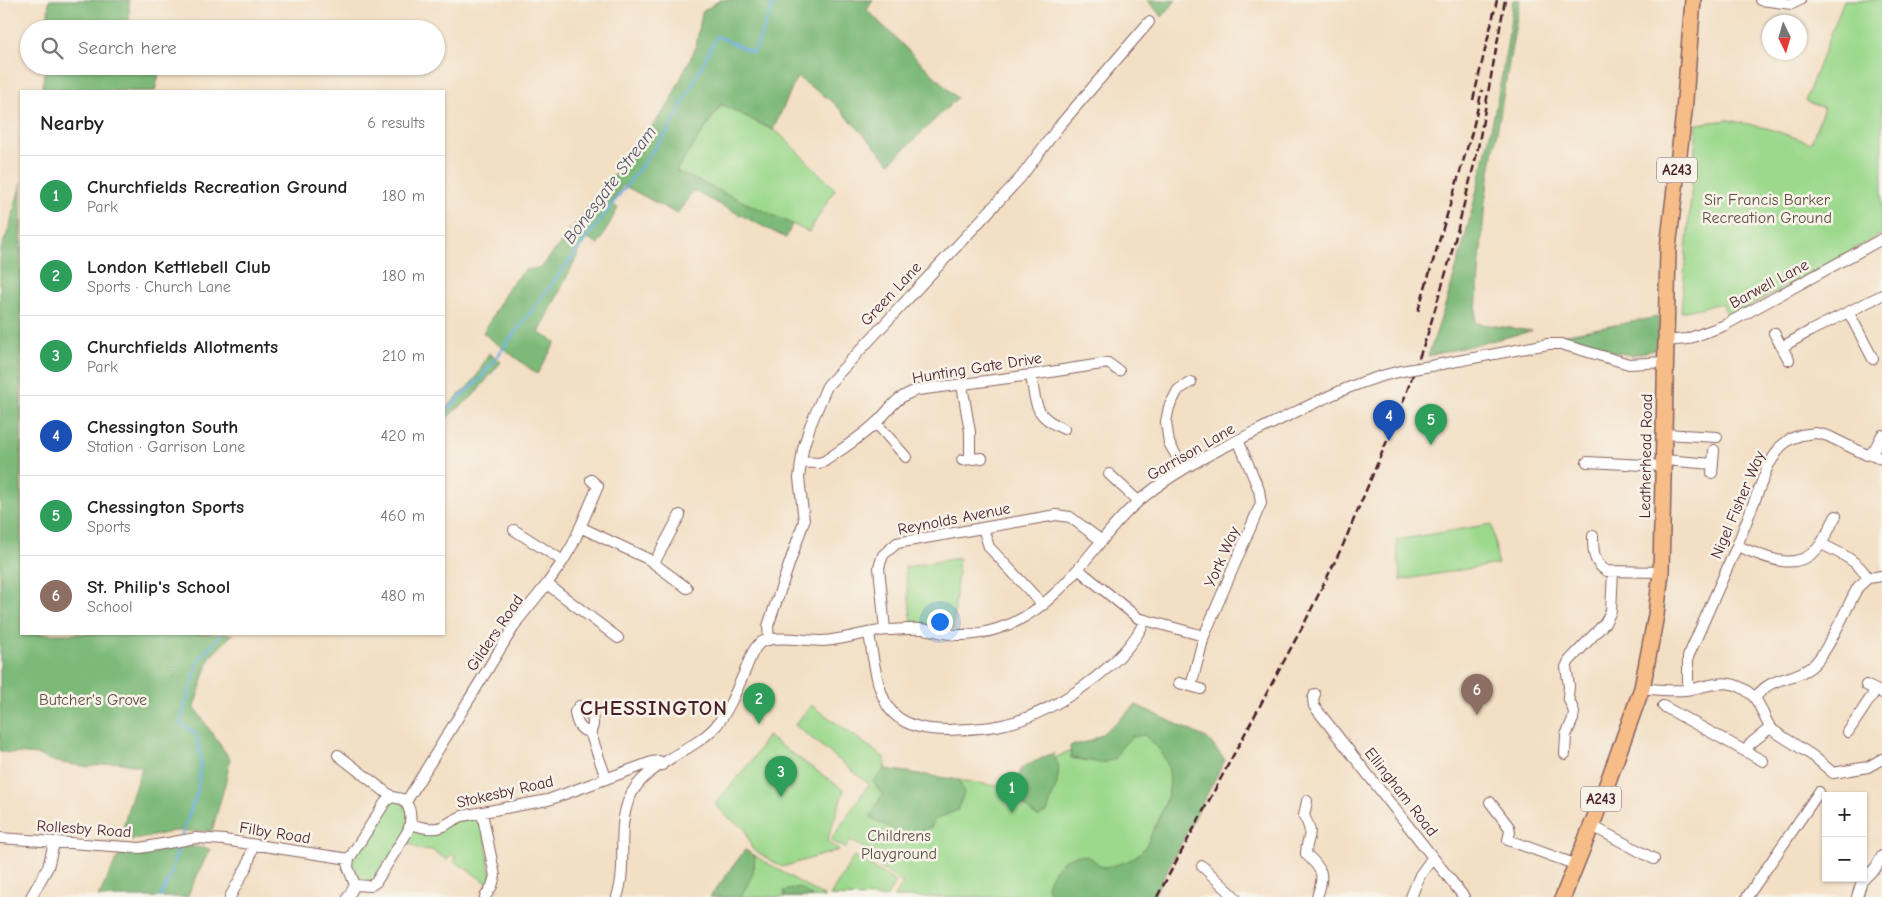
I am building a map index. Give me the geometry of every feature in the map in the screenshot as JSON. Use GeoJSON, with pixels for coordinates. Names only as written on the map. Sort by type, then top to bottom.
{"type":"FeatureCollection","features":[{"type":"Feature","properties":{"kind":"highway","name":"Leatherhead Road"},"geometry":{"type":"LineString","coordinates":[[1563,897],[1592,826],[1642,688],[1656,615],[1661,572],[1668,248],[1684,112],[1693,0]]}},
{"type":"Feature","properties":{"kind":"street"},"geometry":{"type":"LineString","coordinates":[[1761,0],[1788,4],[1800,0]]}},
{"type":"Feature","properties":{"kind":"street","name":"Green Lane"},"geometry":{"type":"LineString","coordinates":[[769,640],[768,626],[804,521],[799,478],[801,462],[810,426],[827,386],[1021,177],[1060,125],[1149,22]]}},
{"type":"Feature","properties":{"kind":"street","name":"Barwell Lane"},"geometry":{"type":"LineString","coordinates":[[1666,341],[1687,339],[1722,326],[1882,239]]}},
{"type":"Feature","properties":{"kind":"street"},"geometry":{"type":"LineString","coordinates":[[1782,347],[1882,295]]}},
{"type":"Feature","properties":{"kind":"street"},"geometry":{"type":"LineString","coordinates":[[1850,312],[1868,357]]}},
{"type":"Feature","properties":{"kind":"street"},"geometry":{"type":"LineString","coordinates":[[1774,333],[1789,360]]}},
{"type":"Feature","properties":{"kind":"street","name":"Garrison Lane"},"geometry":{"type":"LineString","coordinates":[[769,640],[822,641],[885,630],[919,629],[956,635],[972,635],[1014,622],[1043,605],[1058,591],[1138,501],[1184,469],[1238,440],[1358,383],[1385,374],[1548,344],[1561,344],[1629,364],[1665,362]]}},
{"type":"Feature","properties":{"kind":"street","name":"Hunting Gate Drive"},"geometry":{"type":"LineString","coordinates":[[801,462],[819,463],[825,461],[876,423],[891,405],[904,394],[918,390],[1031,376],[1108,363],[1119,372]]}},
{"type":"Feature","properties":{"kind":"street"},"geometry":{"type":"LineString","coordinates":[[1031,376],[1037,406],[1043,417],[1064,429]]}},
{"type":"Feature","properties":{"kind":"street"},"geometry":{"type":"LineString","coordinates":[[1184,469],[1170,443],[1166,422],[1169,407],[1178,390],[1191,382]]}},
{"type":"Feature","properties":{"kind":"street"},"geometry":{"type":"LineString","coordinates":[[962,385],[970,432],[966,459],[982,458]]}},
{"type":"Feature","properties":{"kind":"street"},"geometry":{"type":"LineString","coordinates":[[876,423],[906,457]]}},
{"type":"Feature","properties":{"kind":"street","name":"Nigel Fisher Way"},"geometry":{"type":"LineString","coordinates":[[1688,689],[1688,657],[1737,546],[1768,466],[1780,447],[1790,439],[1806,433],[1816,433],[1828,436],[1861,453],[1871,454],[1882,459]]}},
{"type":"Feature","properties":{"kind":"street"},"geometry":{"type":"LineString","coordinates":[[1664,434],[1717,437]]}},
{"type":"Feature","properties":{"kind":"street"},"geometry":{"type":"LineString","coordinates":[[1871,454],[1882,435]]}},
{"type":"Feature","properties":{"kind":"street","name":"York Way"},"geometry":{"type":"LineString","coordinates":[[1191,686],[1204,636],[1261,502],[1259,490],[1238,440]]}},
{"type":"Feature","properties":{"kind":"street"},"geometry":{"type":"LineString","coordinates":[[1587,462],[1664,463],[1712,468],[1714,450]]}},
{"type":"Feature","properties":{"kind":"street"},"geometry":{"type":"LineString","coordinates":[[1109,474],[1138,501]]}},
{"type":"Feature","properties":{"kind":"street","name":"Gilders Road"},"geometry":{"type":"LineString","coordinates":[[406,802],[518,620],[563,561],[599,485]]}},
{"type":"Feature","properties":{"kind":"street","name":"Reynolds Avenue"},"geometry":{"type":"LineString","coordinates":[[885,630],[879,567],[883,555],[897,543],[1056,515],[1070,517],[1102,541]]}},
{"type":"Feature","properties":{"kind":"street"},"geometry":{"type":"LineString","coordinates":[[1737,546],[1778,561],[1791,562],[1809,556],[1821,544],[1836,516]]}},
{"type":"Feature","properties":{"kind":"street"},"geometry":{"type":"LineString","coordinates":[[654,563],[674,520]]}},
{"type":"Feature","properties":{"kind":"street"},"geometry":{"type":"LineString","coordinates":[[580,527],[654,563],[687,588]]}},
{"type":"Feature","properties":{"kind":"street"},"geometry":{"type":"LineString","coordinates":[[983,528],[989,547],[1043,605]]}},
{"type":"Feature","properties":{"kind":"street"},"geometry":{"type":"LineString","coordinates":[[520,530],[563,561]]}},
{"type":"Feature","properties":{"kind":"street"},"geometry":{"type":"LineString","coordinates":[[1593,536],[1593,552],[1598,565],[1607,571],[1661,572]]}},
{"type":"Feature","properties":{"kind":"street"},"geometry":{"type":"LineString","coordinates":[[1821,544],[1852,560],[1863,570],[1868,578]]}},
{"type":"Feature","properties":{"kind":"street"},"geometry":{"type":"LineString","coordinates":[[1078,569],[1138,618],[1204,636]]}},
{"type":"Feature","properties":{"kind":"street"},"geometry":{"type":"LineString","coordinates":[[1565,754],[1566,735],[1574,712],[1568,697],[1566,668],[1569,661],[1605,623],[1610,611],[1613,572]]}},
{"type":"Feature","properties":{"kind":"street"},"geometry":{"type":"LineString","coordinates":[[1755,698],[1769,684],[1779,679],[1802,673],[1816,662],[1858,587],[1868,578],[1882,576]]}},
{"type":"Feature","properties":{"kind":"street"},"geometry":{"type":"LineString","coordinates":[[547,584],[618,638]]}},
{"type":"Feature","properties":{"kind":"street"},"geometry":{"type":"LineString","coordinates":[[869,634],[885,702],[892,712],[902,720],[917,727],[937,730],[977,730],[1008,724],[1034,715],[1054,706],[1074,693],[1111,664],[1133,641],[1145,620]]}},
{"type":"Feature","properties":{"kind":"street"},"geometry":{"type":"LineString","coordinates":[[617,897],[622,869],[622,826],[628,800],[636,786],[648,774],[696,742],[714,727],[726,711],[756,648],[760,643],[769,640]]}},
{"type":"Feature","properties":{"kind":"street"},"geometry":{"type":"LineString","coordinates":[[1179,683],[1201,689]]}},
{"type":"Feature","properties":{"kind":"street"},"geometry":{"type":"LineString","coordinates":[[1642,688],[1662,690],[1688,689],[1715,683],[1736,685],[1755,698],[1763,710],[1770,728],[1782,738],[1812,756],[1833,774],[1868,767],[1882,759]]}},
{"type":"Feature","properties":{"kind":"street"},"geometry":{"type":"LineString","coordinates":[[1848,732],[1879,692],[1866,685]]}},
{"type":"Feature","properties":{"kind":"street","name":"Ellingham Road"},"geometry":{"type":"LineString","coordinates":[[1315,694],[1313,699],[1314,706],[1464,897]]}},
{"type":"Feature","properties":{"kind":"street"},"geometry":{"type":"LineString","coordinates":[[1670,708],[1749,757],[1763,761]]}},
{"type":"Feature","properties":{"kind":"street"},"geometry":{"type":"LineString","coordinates":[[1749,757],[1757,737],[1770,728]]}},
{"type":"Feature","properties":{"kind":"street"},"geometry":{"type":"LineString","coordinates":[[590,732],[606,778]]}},
{"type":"Feature","properties":{"kind":"street"},"geometry":{"type":"LineString","coordinates":[[338,755],[392,798]]}},
{"type":"Feature","properties":{"kind":"street","name":"Stokesby Road"},"geometry":{"type":"LineString","coordinates":[[410,824],[438,828],[454,819],[548,800],[656,761],[659,761],[662,765]]}},
{"type":"Feature","properties":{"kind":"street"},"geometry":{"type":"LineString","coordinates":[[624,772],[636,786]]}},
{"type":"Feature","properties":{"kind":"street"},"geometry":{"type":"LineString","coordinates":[[1746,897],[1819,792]]}},
{"type":"Feature","properties":{"kind":"street"},"geometry":{"type":"LineString","coordinates":[[392,798],[402,799],[410,809],[408,831],[376,882],[370,886],[362,887],[355,885],[348,867],[349,859],[386,801],[392,798]]}},
{"type":"Feature","properties":{"kind":"street"},"geometry":{"type":"LineString","coordinates":[[1307,802],[1304,816],[1311,836],[1306,854],[1317,864],[1322,875],[1322,882],[1317,897]]}},
{"type":"Feature","properties":{"kind":"street"},"geometry":{"type":"LineString","coordinates":[[1490,802],[1509,827],[1508,840],[1577,865]]}},
{"type":"Feature","properties":{"kind":"street"},"geometry":{"type":"LineString","coordinates":[[482,813],[494,876],[492,886],[485,897]]}},
{"type":"Feature","properties":{"kind":"street"},"geometry":{"type":"LineString","coordinates":[[1592,826],[1654,859]]}},
{"type":"Feature","properties":{"kind":"street","name":"Rollesby Road"},"geometry":{"type":"LineString","coordinates":[[0,838],[140,848],[196,838]]}},
{"type":"Feature","properties":{"kind":"street","name":"Filby Road"},"geometry":{"type":"LineString","coordinates":[[196,838],[224,840],[349,859]]}},
{"type":"Feature","properties":{"kind":"street"},"geometry":{"type":"LineString","coordinates":[[31,897],[48,867],[54,843]]}},
{"type":"Feature","properties":{"kind":"street"},"geometry":{"type":"LineString","coordinates":[[230,897],[248,864],[253,845]]}},
{"type":"Feature","properties":{"kind":"street"},"geometry":{"type":"LineString","coordinates":[[1857,897],[1862,881],[1879,869],[1882,856]]}},
{"type":"Feature","properties":{"kind":"street"},"geometry":{"type":"LineString","coordinates":[[1410,897],[1420,875],[1433,857]]}},
{"type":"Feature","properties":{"kind":"street"},"geometry":{"type":"LineString","coordinates":[[1202,866],[1235,897]]}},
{"type":"Feature","properties":{"kind":"street"},"geometry":{"type":"LineString","coordinates":[[348,897],[355,885]]}},
{"type":"Feature","properties":{"kind":"green space"},"geometry":{"type":"Polygon","coordinates":[[[49,0],[129,0],[129,20],[48,20],[49,0]]]}},
{"type":"Feature","properties":{"kind":"green space"},"geometry":{"type":"Polygon","coordinates":[[[720,0],[873,0],[867,10],[957,98],[890,163],[833,102],[797,77],[773,130],[721,104],[676,171],[792,224],[786,238],[693,191],[677,214],[623,185],[611,204],[618,208],[598,245],[586,238],[539,333],[556,342],[537,374],[483,333],[509,287],[525,270],[541,268],[667,107],[696,47],[702,12],[720,0]]]}},
{"type":"Feature","properties":{"kind":"green space"},"geometry":{"type":"Polygon","coordinates":[[[1147,0],[1176,0],[1162,17],[1147,0]]]}},
{"type":"Feature","properties":{"kind":"green space"},"geometry":{"type":"Polygon","coordinates":[[[1513,0],[1520,0],[1485,201],[1475,323],[1532,331],[1428,356],[1458,264],[1482,169],[1500,85],[1513,0]]]}},
{"type":"Feature","properties":{"kind":"green space","name":"Sir Francis Barker Recreation Ground"},"geometry":{"type":"Polygon","coordinates":[[[1844,0],[1882,0],[1882,234],[1728,318],[1722,303],[1681,312],[1697,124],[1728,120],[1767,128],[1811,143],[1824,108],[1805,101],[1844,0]]]}},
{"type":"Feature","properties":{"kind":"green space"},"geometry":{"type":"Polygon","coordinates":[[[44,75],[159,75],[155,90],[42,90],[44,75]]]}},
{"type":"Feature","properties":{"kind":"green space"},"geometry":{"type":"Polygon","coordinates":[[[722,104],[780,134],[835,189],[809,232],[676,171],[722,104]]]}},
{"type":"Feature","properties":{"kind":"green space","name":"Butcher's Grove"},"geometry":{"type":"Polygon","coordinates":[[[20,186],[20,635],[232,635],[210,657],[194,707],[230,759],[212,831],[174,831],[140,839],[120,840],[142,767],[118,762],[89,767],[56,762],[38,755],[0,752],[0,251],[10,226],[20,186]]]}},
{"type":"Feature","properties":{"kind":"green space"},"geometry":{"type":"Polygon","coordinates":[[[1658,317],[1659,344],[1654,350],[1632,355],[1618,353],[1562,335],[1658,317]]]}},
{"type":"Feature","properties":{"kind":"green space"},"geometry":{"type":"Polygon","coordinates":[[[489,353],[501,362],[473,396],[445,419],[445,409],[476,378],[489,353]]]}},
{"type":"Feature","properties":{"kind":"green space"},"geometry":{"type":"Polygon","coordinates":[[[1492,524],[1498,564],[1401,580],[1396,540],[1492,524]]]}},
{"type":"Feature","properties":{"kind":"green space"},"geometry":{"type":"Polygon","coordinates":[[[959,558],[953,629],[912,623],[905,567],[959,558]]]}},
{"type":"Feature","properties":{"kind":"green space","name":"Childrens Playground"},"geometry":{"type":"Polygon","coordinates":[[[811,705],[885,758],[885,769],[998,786],[1105,733],[1136,705],[1208,739],[1135,897],[894,897],[903,883],[880,868],[882,864],[880,858],[850,840],[845,849],[831,840],[869,784],[795,725],[811,705]]]}},
{"type":"Feature","properties":{"kind":"green space"},"geometry":{"type":"Polygon","coordinates":[[[1136,705],[1208,739],[1225,760],[1153,897],[1054,897],[1047,888],[1048,882],[1055,869],[1066,859],[1072,856],[1086,856],[1102,867],[1128,861],[1143,850],[1160,815],[1169,791],[1170,779],[1168,768],[1164,756],[1144,735],[1131,737],[1120,749],[1115,759],[1101,763],[1071,758],[1070,746],[1095,740],[1136,705]]]}},
{"type":"Feature","properties":{"kind":"green space"},"geometry":{"type":"Polygon","coordinates":[[[767,736],[844,790],[827,841],[839,850],[782,867],[752,849],[745,829],[726,816],[715,804],[753,759],[767,736]]]}},
{"type":"Feature","properties":{"kind":"green space"},"geometry":{"type":"Polygon","coordinates":[[[1053,753],[1059,767],[1057,783],[1047,812],[1038,817],[1022,802],[1019,790],[1021,768],[1053,753]]]}},
{"type":"Feature","properties":{"kind":"green space"},"geometry":{"type":"Polygon","coordinates":[[[885,769],[959,780],[964,793],[958,810],[934,820],[932,827],[906,837],[870,817],[882,795],[873,781],[885,769]]]}},
{"type":"Feature","properties":{"kind":"green space"},"geometry":{"type":"Polygon","coordinates":[[[402,799],[410,824],[429,829],[482,813],[492,886],[454,861],[456,857],[451,854],[447,860],[432,850],[419,849],[403,840],[377,882],[355,885],[349,859],[386,801],[402,799]]]}},
{"type":"Feature","properties":{"kind":"green space"},"geometry":{"type":"Polygon","coordinates":[[[187,846],[210,849],[187,897],[98,897],[119,855],[187,846]]]}},
{"type":"Feature","properties":{"kind":"green space"},"geometry":{"type":"Polygon","coordinates":[[[745,850],[825,897],[714,897],[745,850]]]}},
{"type":"Feature","properties":{"kind":"green space"},"geometry":{"type":"Polygon","coordinates":[[[745,850],[755,856],[753,874],[741,897],[710,897],[745,850]]]}},
{"type":"Feature","properties":{"kind":"green space"},"geometry":{"type":"Polygon","coordinates":[[[854,856],[896,882],[886,897],[830,896],[854,856]]]}},
{"type":"Feature","properties":{"kind":"green space"},"geometry":{"type":"Polygon","coordinates":[[[799,887],[813,897],[785,897],[784,891],[799,887]]]}},
{"type":"Feature","properties":{"kind":"waterway","name":"Bonesgate Stream"},"geometry":{"type":"LineString","coordinates":[[445,411],[480,379],[670,128],[717,36],[754,53],[775,0]]}},
{"type":"Feature","properties":{"kind":"waterway","name":"Bonesgate Stream"},"geometry":{"type":"LineString","coordinates":[[181,837],[198,790],[201,759],[196,734],[180,723],[199,660],[220,635]]}},
{"type":"Feature","properties":{"kind":"waterway","name":"Bonesgate Stream"},"geometry":{"type":"LineString","coordinates":[[160,897],[170,877],[179,845]]}},
{"type":"Feature","properties":{"kind":"railway"},"geometry":{"type":"LineString","coordinates":[[1473,100],[1497,0]]}},
{"type":"Feature","properties":{"kind":"railway"},"geometry":{"type":"LineString","coordinates":[[1157,897],[1305,622],[1343,545],[1400,410],[1427,336],[1450,259],[1477,153],[1505,0]]}},
{"type":"Feature","properties":{"kind":"railway"},"geometry":{"type":"LineString","coordinates":[[1418,311],[1472,132],[1482,90]]}},
{"type":"Feature","properties":{"kind":"place","name":"Chessington South"},"geometry":{"type":"Point","coordinates":[1389,441]}},
{"type":"Feature","properties":{"kind":"place","name":"Chessington Sports"},"geometry":{"type":"Point","coordinates":[1431,445]}},
{"type":"Feature","properties":{"kind":"place","name":"St. Philip's School"},"geometry":{"type":"Point","coordinates":[1477,715]}},
{"type":"Feature","properties":{"kind":"place","name":"London Kettlebell Club"},"geometry":{"type":"Point","coordinates":[759,724]}},
{"type":"Feature","properties":{"kind":"place","name":"Churchfields Allotments"},"geometry":{"type":"Point","coordinates":[781,797]}},
{"type":"Feature","properties":{"kind":"place","name":"Churchfields Recreation Ground"},"geometry":{"type":"Point","coordinates":[1012,813]}},
{"type":"Feature","properties":{"kind":"district","name":"CHESSINGTON"},"geometry":{"type":"Point","coordinates":[654,708]}}]}
